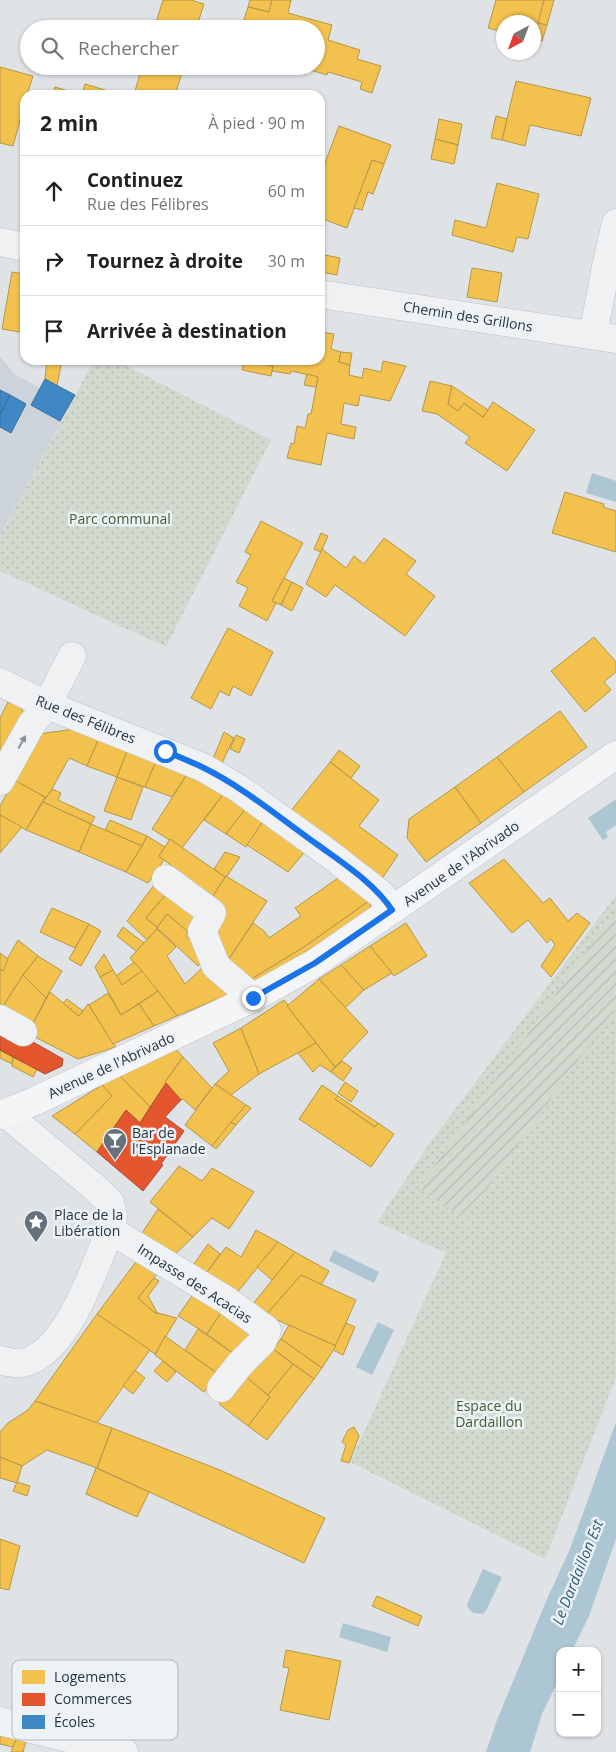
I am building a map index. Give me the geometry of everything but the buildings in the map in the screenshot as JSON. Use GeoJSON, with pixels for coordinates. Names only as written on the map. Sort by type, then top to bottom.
{"type":"FeatureCollection","features":[{"type":"Feature","properties":{"kind":"main road","name":"Avenue de l'Abrivado"},"geometry":{"type":"LineString","coordinates":[[3,1114],[35,1101],[253,998],[315,963],[616,755]]}},
{"type":"Feature","properties":{"kind":"street"},"geometry":{"type":"LineString","coordinates":[[604,337],[606,262],[616,223]]}},
{"type":"Feature","properties":{"kind":"street"},"geometry":{"type":"LineString","coordinates":[[0,242],[20,245]]}},
{"type":"Feature","properties":{"kind":"street","name":"Chemin des Grillons"},"geometry":{"type":"LineString","coordinates":[[325,295],[604,337]]}},
{"type":"Feature","properties":{"kind":"street"},"geometry":{"type":"LineString","coordinates":[[0,781],[30,725],[47,705],[72,656]]}},
{"type":"Feature","properties":{"kind":"street","name":"Rue des Félibres"},"geometry":{"type":"LineString","coordinates":[[0,682],[47,705],[202,767],[238,788],[328,853],[382,895],[392,910]]}},
{"type":"Feature","properties":{"kind":"street"},"geometry":{"type":"LineString","coordinates":[[166,879],[212,913],[202,931],[216,966],[253,998]]}},
{"type":"Feature","properties":{"kind":"street"},"geometry":{"type":"LineString","coordinates":[[0,1360],[14,1364],[26,1363],[42,1355],[58,1339],[70,1323],[110,1230],[112,1216],[110,1202],[3,1114]]}},
{"type":"Feature","properties":{"kind":"street","name":"Impasse des Acacias"},"geometry":{"type":"LineString","coordinates":[[110,1230],[226,1300],[267,1330],[262,1342],[240,1364],[221,1388]]}},
{"type":"Feature","properties":{"kind":"street"},"geometry":{"type":"LineString","coordinates":[[76,1740],[124,1752]]}},
{"type":"Feature","properties":{"kind":"shaded area"},"geometry":{"type":"Polygon","coordinates":[[[0,356],[14,374],[70,404],[0,536],[0,356]]]}},
{"type":"Feature","properties":{"kind":"green space","name":"Parc communal"},"geometry":{"type":"Polygon","coordinates":[[[91,365],[125,365],[271,440],[166,647],[0,571],[0,536],[91,365]]]}},
{"type":"Feature","properties":{"kind":"green space","name":"Espace du Dardaillon"},"geometry":{"type":"Polygon","coordinates":[[[616,895],[616,1378],[545,1559],[350,1462],[446,1253],[377,1222],[432,1140],[616,895]]]}},
{"type":"Feature","properties":{"kind":"green space"},"geometry":{"type":"Polygon","coordinates":[[[616,909],[616,1007],[465,1220],[419,1188],[616,909]]]}},
{"type":"Feature","properties":{"kind":"water"},"geometry":{"type":"Polygon","coordinates":[[[592,473],[616,481],[616,502],[586,493],[592,473]]]}},
{"type":"Feature","properties":{"kind":"water"},"geometry":{"type":"Polygon","coordinates":[[[616,799],[616,825],[606,832],[608,837],[603,840],[588,818],[616,799]]]}},
{"type":"Feature","properties":{"kind":"water"},"geometry":{"type":"Polygon","coordinates":[[[334,1250],[379,1272],[374,1283],[329,1261],[334,1250]]]}},
{"type":"Feature","properties":{"kind":"water"},"geometry":{"type":"Polygon","coordinates":[[[378,1322],[394,1330],[372,1375],[356,1367],[378,1322]]]}},
{"type":"Feature","properties":{"kind":"water","name":"Le Dardaillon Est"},"geometry":{"type":"Polygon","coordinates":[[[616,1422],[616,1539],[589,1616],[574,1647],[556,1647],[556,1685],[542,1714],[530,1752],[486,1752],[497,1720],[547,1599],[570,1549],[616,1422]]]}},
{"type":"Feature","properties":{"kind":"water"},"geometry":{"type":"Polygon","coordinates":[[[483,1569],[502,1577],[486,1611],[483,1614],[473,1613],[467,1604],[483,1569]]]}},
{"type":"Feature","properties":{"kind":"water"},"geometry":{"type":"Polygon","coordinates":[[[343,1623],[391,1637],[387,1652],[339,1637],[343,1623]]]}},
{"type":"Feature","properties":{"kind":"place","name":"Bar de l'Esplanade"},"geometry":{"type":"Point","coordinates":[115,1161]}},
{"type":"Feature","properties":{"kind":"place","name":"Place de la Libération"},"geometry":{"type":"Point","coordinates":[36,1243]}},
{"type":"Feature","properties":{"kind":"route"},"geometry":{"type":"LineString","coordinates":[[165,751],[202,767],[238,788],[328,853],[382,895],[392,910],[315,963],[253,998]]}}]}
